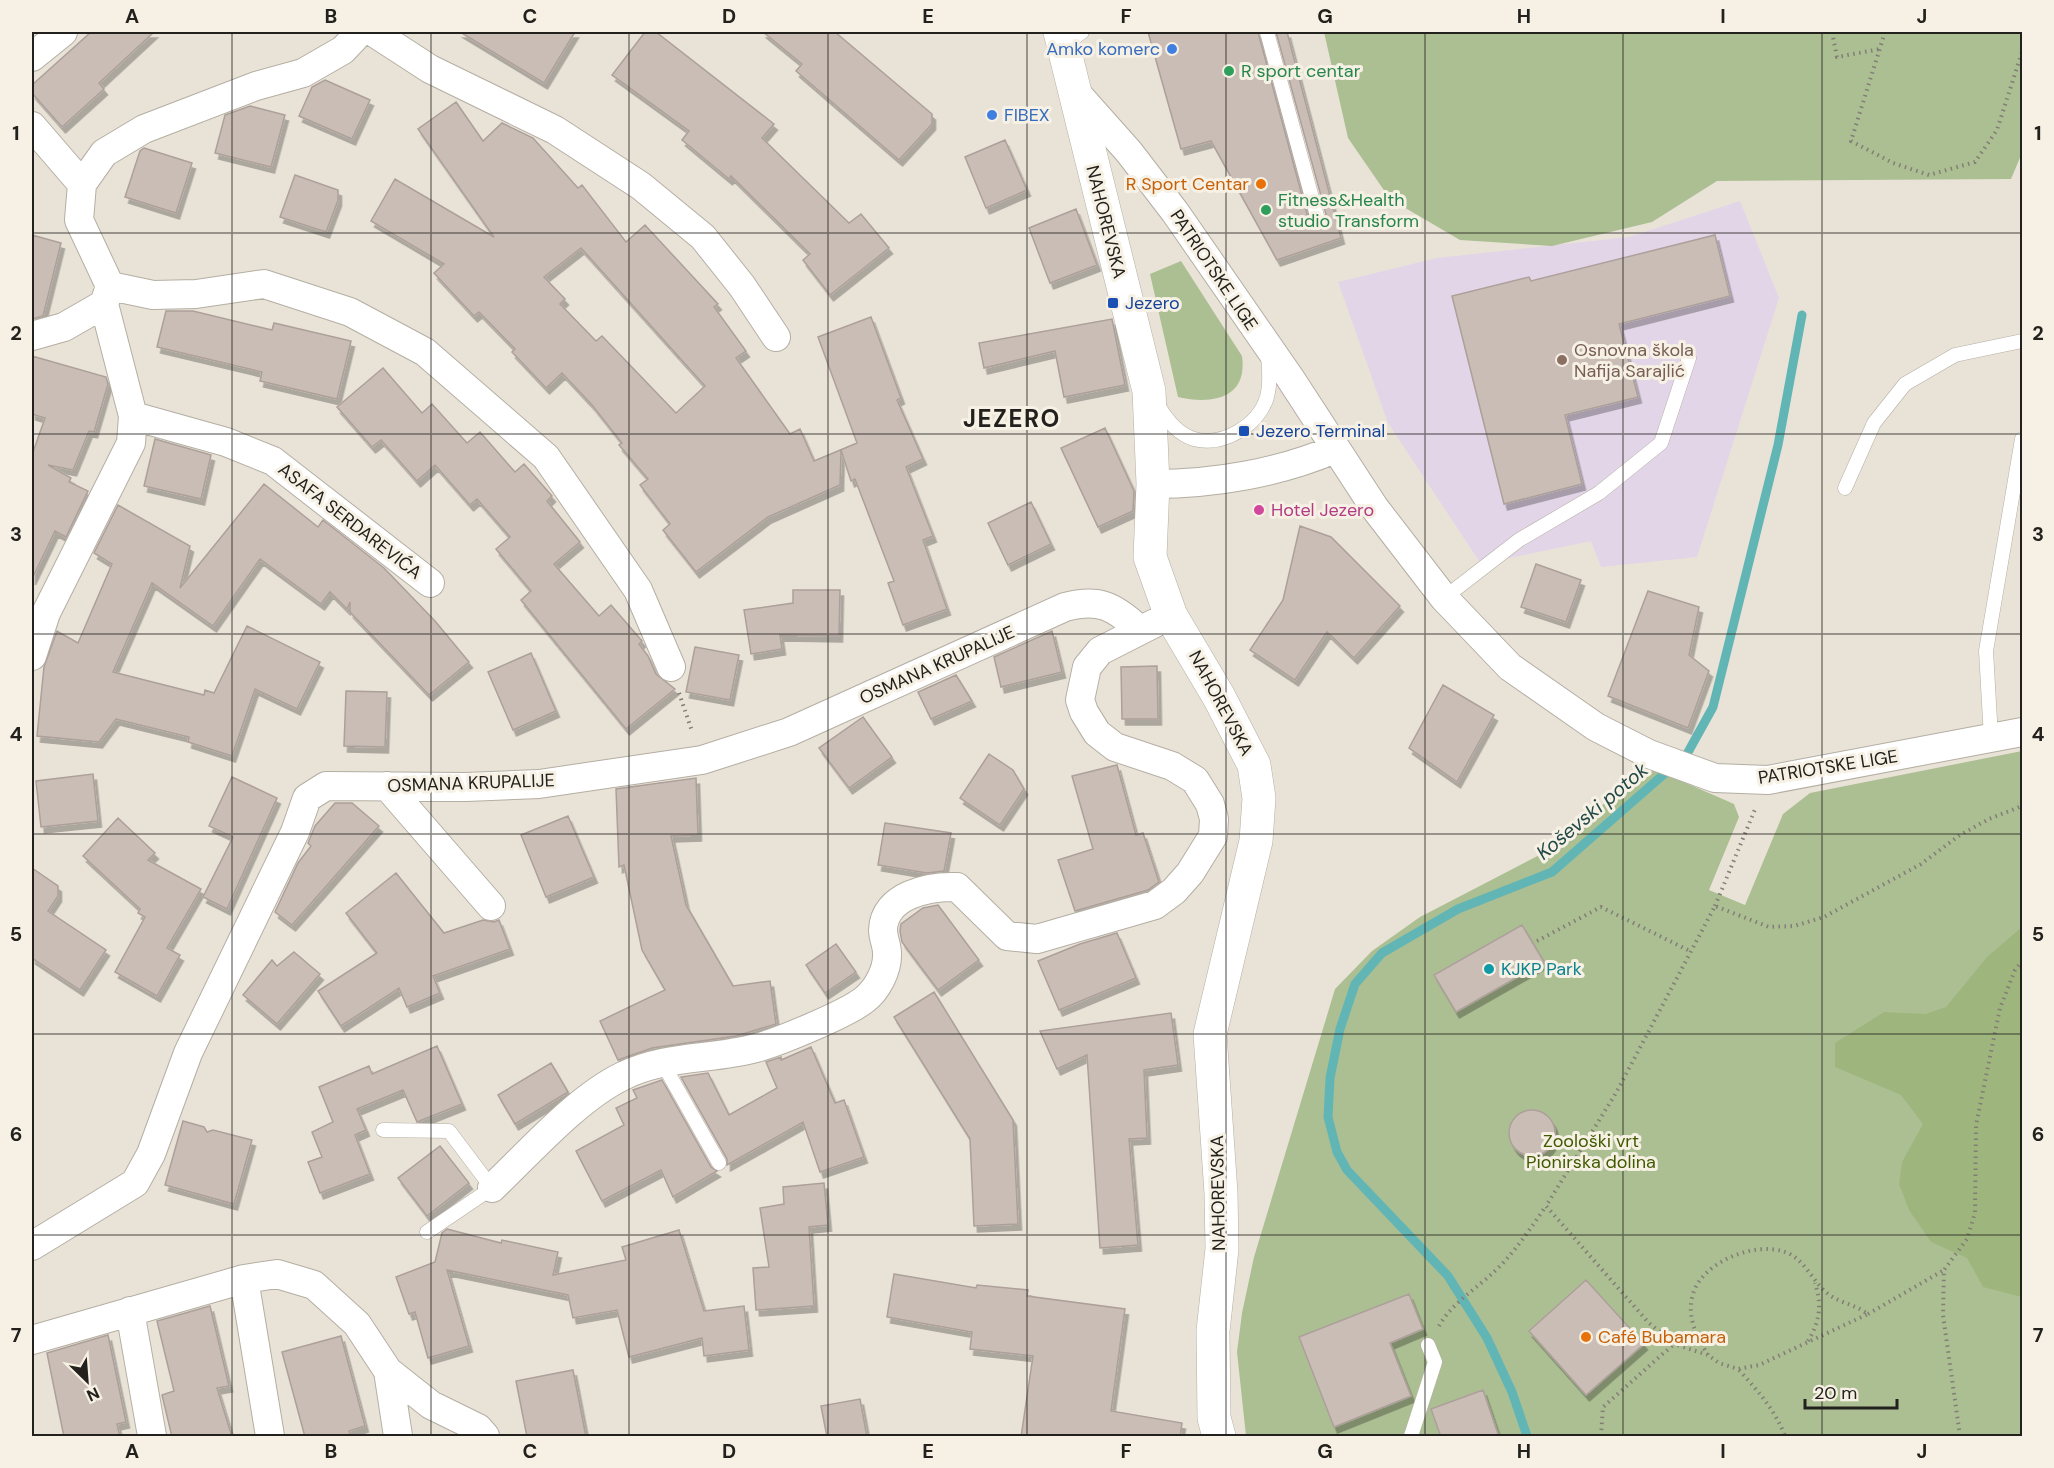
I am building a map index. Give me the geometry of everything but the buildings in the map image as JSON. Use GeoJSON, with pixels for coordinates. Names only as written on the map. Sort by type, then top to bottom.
{"type":"FeatureCollection","features":[{"type":"Feature","properties":{"kind":"street"},"geometry":{"type":"LineString","coordinates":[[32,57],[63,32]]}},
{"type":"Feature","properties":{"kind":"street"},"geometry":{"type":"LineString","coordinates":[[32,656],[46,613],[131,443],[133,416],[107,295],[79,220],[82,184],[104,153],[144,129],[256,86],[303,73],[343,50],[360,32]]}},
{"type":"Feature","properties":{"kind":"street"},"geometry":{"type":"LineString","coordinates":[[373,32],[430,69],[555,130],[640,186],[703,237],[742,285],[776,337]]}},
{"type":"Feature","properties":{"kind":"street"},"geometry":{"type":"LineString","coordinates":[[1069,36],[1073,89]]}},
{"type":"Feature","properties":{"kind":"street","name":"PATRIOTSKE LIGE"},"geometry":{"type":"LineString","coordinates":[[1073,89],[1129,152],[1176,212],[1290,378],[1374,507],[1444,598],[1510,667],[1596,727],[1649,754],[1715,778],[1768,780],[2022,732]]}},
{"type":"Feature","properties":{"kind":"street","name":"NAHOREVSKA"},"geometry":{"type":"LineString","coordinates":[[1073,89],[1149,391],[1153,484],[1150,557],[1171,616],[1220,697],[1254,765],[1259,798],[1256,841],[1210,1034],[1221,1193],[1222,1250],[1213,1331],[1214,1418],[1220,1437]]}},
{"type":"Feature","properties":{"kind":"street"},"geometry":{"type":"LineString","coordinates":[[32,126],[82,184]]}},
{"type":"Feature","properties":{"kind":"street"},"geometry":{"type":"LineString","coordinates":[[32,336],[64,327],[107,295],[196,294],[264,284],[350,312],[424,352],[546,457],[638,590],[671,667]]}},
{"type":"Feature","properties":{"kind":"street","name":"ASAFA SERDAREVIĆA"},"geometry":{"type":"LineString","coordinates":[[133,416],[226,442],[273,461],[430,583]]}},
{"type":"Feature","properties":{"kind":"street"},"geometry":{"type":"LineString","coordinates":[[1153,484],[1185,484],[1265,471],[1308,460],[1335,449]]}},
{"type":"Feature","properties":{"kind":"street","name":"OSMANA KRUPALIJE"},"geometry":{"type":"LineString","coordinates":[[32,1246],[135,1183],[151,1154],[188,1053],[295,832],[307,798],[326,786],[539,784],[702,760],[789,732],[1065,607],[1082,603],[1101,603],[1124,615],[1140,630]]}},
{"type":"Feature","properties":{"kind":"street"},"geometry":{"type":"LineString","coordinates":[[492,1188],[590,1097],[623,1076],[662,1062],[757,1048],[848,1010],[865,1000],[877,987],[884,971],[887,954],[883,930],[889,911],[902,899],[921,890],[939,886],[957,887],[1007,936],[1037,939],[1155,905],[1174,891],[1203,855],[1213,836],[1214,819],[1210,804],[1195,780],[1172,766],[1115,747],[1097,733],[1084,712],[1080,700],[1087,667],[1100,651],[1171,616]]}},
{"type":"Feature","properties":{"kind":"street"},"geometry":{"type":"LineString","coordinates":[[387,786],[491,906]]}},
{"type":"Feature","properties":{"kind":"street"},"geometry":{"type":"LineString","coordinates":[[32,1340],[244,1279],[277,1274],[314,1284],[357,1324],[388,1371],[431,1405],[478,1428],[485,1437]]}},
{"type":"Feature","properties":{"kind":"street"},"geometry":{"type":"LineString","coordinates":[[244,1279],[270,1437]]}},
{"type":"Feature","properties":{"kind":"street"},"geometry":{"type":"LineString","coordinates":[[129,1311],[152,1437]]}},
{"type":"Feature","properties":{"kind":"street"},"geometry":{"type":"LineString","coordinates":[[388,1371],[398,1437]]}},
{"type":"Feature","properties":{"kind":"lane"},"geometry":{"type":"LineString","coordinates":[[1267,32],[1317,216]]}},
{"type":"Feature","properties":{"kind":"lane"},"geometry":{"type":"LineString","coordinates":[[1845,488],[1874,423],[1905,384],[1955,356],[2022,341]]}},
{"type":"Feature","properties":{"kind":"lane"},"geometry":{"type":"LineString","coordinates":[[1149,391],[1169,423],[1193,439],[1215,441],[1235,433],[1253,421],[1267,399],[1270,377],[1267,347]]}},
{"type":"Feature","properties":{"kind":"lane"},"geometry":{"type":"LineString","coordinates":[[1444,598],[1519,540],[1599,493],[1661,442],[1689,358]]}},
{"type":"Feature","properties":{"kind":"lane"},"geometry":{"type":"LineString","coordinates":[[1991,738],[1986,651],[2022,439]]}},
{"type":"Feature","properties":{"kind":"lane"},"geometry":{"type":"LineString","coordinates":[[662,1062],[719,1163]]}},
{"type":"Feature","properties":{"kind":"lane"},"geometry":{"type":"LineString","coordinates":[[383,1130],[449,1131],[492,1188],[427,1232]]}},
{"type":"Feature","properties":{"kind":"lane"},"geometry":{"type":"LineString","coordinates":[[1411,1437],[1435,1362],[1428,1344]]}},
{"type":"Feature","properties":{"kind":"path"},"geometry":{"type":"LineString","coordinates":[[1832,32],[1837,57],[1880,49]]}},
{"type":"Feature","properties":{"kind":"path"},"geometry":{"type":"LineString","coordinates":[[1885,32],[1851,141],[1893,163],[1929,175],[1975,162],[1997,130],[2022,52]]}},
{"type":"Feature","properties":{"kind":"path"},"geometry":{"type":"LineString","coordinates":[[671,667],[702,760]]}},
{"type":"Feature","properties":{"kind":"path"},"geometry":{"type":"LineString","coordinates":[[1449,1312],[1474,1291],[1523,1240],[1616,1093],[1715,906],[1768,780]]}},
{"type":"Feature","properties":{"kind":"path"},"geometry":{"type":"LineString","coordinates":[[1715,906],[1769,927],[1794,926],[1824,917],[1921,864],[1960,835],[1989,819],[2022,806]]}},
{"type":"Feature","properties":{"kind":"path"},"geometry":{"type":"LineString","coordinates":[[1537,941],[1601,907],[1692,952]]}},
{"type":"Feature","properties":{"kind":"path"},"geometry":{"type":"LineString","coordinates":[[1546,1206],[1649,1323],[1674,1344],[1708,1355],[1719,1363],[1738,1369],[1759,1365],[1868,1314],[1944,1270],[1967,1239],[1975,1213],[1976,1125],[2000,1008],[2015,970],[2022,961]]}},
{"type":"Feature","properties":{"kind":"path"},"geometry":{"type":"LineString","coordinates":[[1708,1355],[1696,1335],[1691,1307],[1693,1292],[1705,1276],[1721,1263],[1737,1254],[1769,1248],[1787,1252],[1802,1262],[1814,1280],[1820,1297],[1820,1313],[1816,1328],[1806,1343]]}},
{"type":"Feature","properties":{"kind":"path"},"geometry":{"type":"LineString","coordinates":[[1944,1270],[1944,1315],[1960,1437]]}},
{"type":"Feature","properties":{"kind":"path"},"geometry":{"type":"LineString","coordinates":[[1814,1280],[1839,1300],[1853,1304],[1868,1314]]}},
{"type":"Feature","properties":{"kind":"path"},"geometry":{"type":"LineString","coordinates":[[1601,1437],[1603,1407],[1674,1344]]}},
{"type":"Feature","properties":{"kind":"path"},"geometry":{"type":"LineString","coordinates":[[1738,1369],[1763,1397],[1779,1420],[1785,1437]]}},
{"type":"Feature","properties":{"kind":"shaded area","name":"Osnovna škola Nafija Sarajlić"},"geometry":{"type":"Polygon","coordinates":[[[1740,201],[1779,298],[1697,557],[1601,567],[1591,541],[1481,564],[1388,423],[1338,282],[1437,258],[1629,237],[1740,201]]]}},
{"type":"Feature","properties":{"kind":"green space"},"geometry":{"type":"Polygon","coordinates":[[[1324,32],[2022,32],[2022,153],[2011,179],[1717,181],[1652,222],[1552,246],[1460,240],[1390,199],[1348,138],[1324,32]]]}},
{"type":"Feature","properties":{"kind":"green space"},"geometry":{"type":"Polygon","coordinates":[[[1181,261],[1242,356],[1242,370],[1234,390],[1215,399],[1178,397],[1150,274],[1181,261]]]}},
{"type":"Feature","properties":{"kind":"green space","name":"Zoološki vrt Pionirska dolina"},"geometry":{"type":"Polygon","coordinates":[[[2022,751],[2022,1436],[1246,1436],[1237,1352],[1242,1313],[1254,1257],[1335,989],[1372,951],[1420,917],[1553,848],[1647,766],[1734,804],[1739,817],[1709,890],[1745,905],[1783,814],[1810,793],[2022,751]]]}},
{"type":"Feature","properties":{"kind":"green space"},"geometry":{"type":"Polygon","coordinates":[[[2022,927],[2022,1297],[1983,1287],[1967,1258],[1931,1242],[1909,1210],[1899,1184],[1902,1162],[1923,1124],[1901,1095],[1835,1067],[1835,1043],[1884,1012],[1925,1014],[1946,1007],[1987,957],[2022,927]]]}},
{"type":"Feature","properties":{"kind":"waterway","name":"Koševski potok"},"geometry":{"type":"LineString","coordinates":[[1527,1436],[1512,1392],[1487,1338],[1448,1276],[1347,1170],[1337,1152],[1328,1117],[1330,1078],[1340,1029],[1355,984],[1382,953],[1458,909],[1552,872],[1687,754],[1713,707],[1778,445],[1802,315]]}},
{"type":"Feature","properties":{"kind":"place","name":"Amko komerc"},"geometry":{"type":"Point","coordinates":[1172,49]}},
{"type":"Feature","properties":{"kind":"place","name":"R sport centar"},"geometry":{"type":"Point","coordinates":[1229,71]}},
{"type":"Feature","properties":{"kind":"place","name":"FIBEX"},"geometry":{"type":"Point","coordinates":[992,115]}},
{"type":"Feature","properties":{"kind":"place","name":"R Sport Centar"},"geometry":{"type":"Point","coordinates":[1261,184]}},
{"type":"Feature","properties":{"kind":"place","name":"Fitness&Health studio Transform"},"geometry":{"type":"Point","coordinates":[1266,210]}},
{"type":"Feature","properties":{"kind":"place","name":"Jezero"},"geometry":{"type":"Point","coordinates":[1113,303]}},
{"type":"Feature","properties":{"kind":"place","name":"Osnovna škola Nafija Sarajlić"},"geometry":{"type":"Point","coordinates":[1562,360]}},
{"type":"Feature","properties":{"kind":"place","name":"Jezero Terminal"},"geometry":{"type":"Point","coordinates":[1244,431]}},
{"type":"Feature","properties":{"kind":"place","name":"Hotel Jezero"},"geometry":{"type":"Point","coordinates":[1259,510]}},
{"type":"Feature","properties":{"kind":"place","name":"KJKP Park"},"geometry":{"type":"Point","coordinates":[1489,969]}},
{"type":"Feature","properties":{"kind":"place","name":"Café Bubamara"},"geometry":{"type":"Point","coordinates":[1586,1337]}},
{"type":"Feature","properties":{"kind":"district","name":"JEZERO"},"geometry":{"type":"Point","coordinates":[1012,419]}}]}
